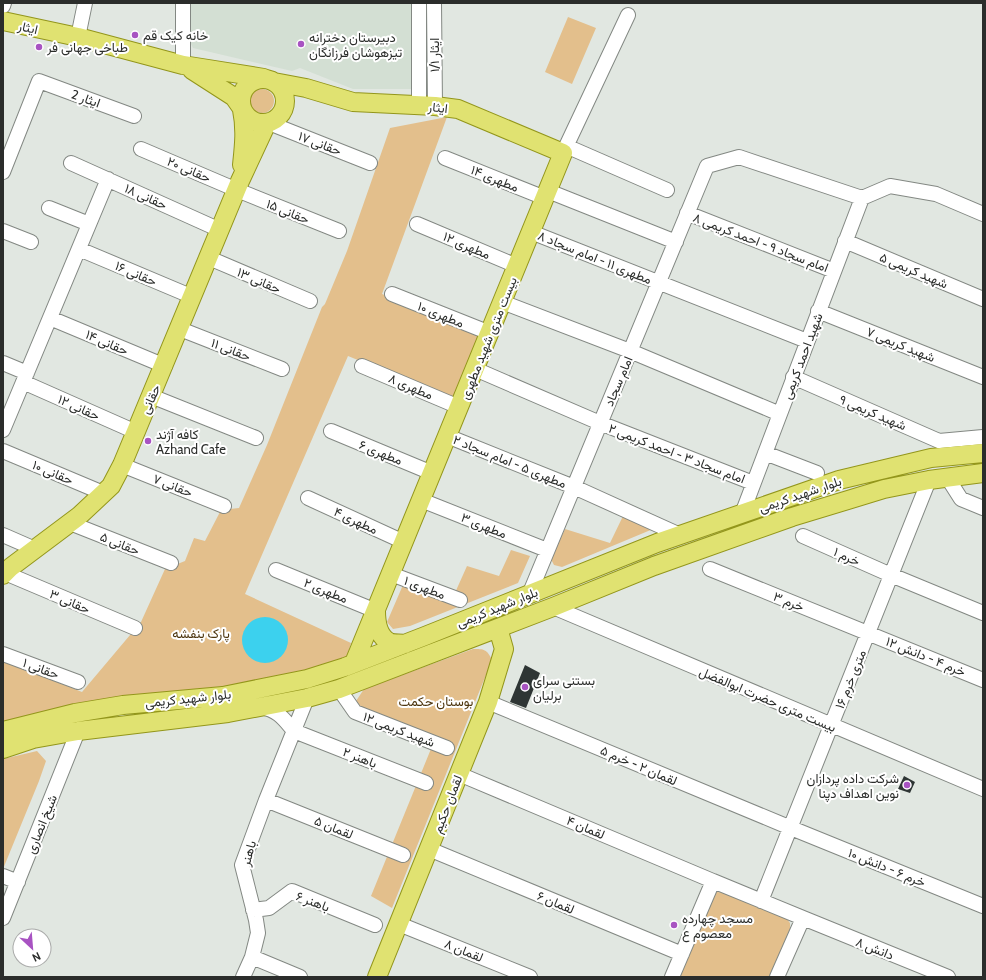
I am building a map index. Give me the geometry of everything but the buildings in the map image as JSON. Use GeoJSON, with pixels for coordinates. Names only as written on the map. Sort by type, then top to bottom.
{"type":"FeatureCollection","features":[{"type":"Feature","properties":{"kind":"main road","name":"ایثار"},"geometry":{"type":"LineString","coordinates":[[3,21],[78,37],[182,65],[306,88],[353,102],[427,106],[458,110],[565,150]]}},
{"type":"Feature","properties":{"kind":"main road"},"geometry":{"type":"LineString","coordinates":[[182,65],[234,97],[241,109],[251,121],[268,123]]}},
{"type":"Feature","properties":{"kind":"main road"},"geometry":{"type":"LineString","coordinates":[[239,185],[245,137],[245,124],[240,99],[244,88],[253,81],[269,80],[280,87],[285,99]]}},
{"type":"Feature","properties":{"kind":"main road"},"geometry":{"type":"LineString","coordinates":[[239,185],[268,123],[279,116],[283,111],[287,94],[300,88],[306,88]]}},
{"type":"Feature","properties":{"kind":"main road","name":"بیست متری شهید مطهری"},"geometry":{"type":"LineString","coordinates":[[354,664],[565,150]]}},
{"type":"Feature","properties":{"kind":"main road","name":"حقانی"},"geometry":{"type":"LineString","coordinates":[[4,574],[70,523],[111,486],[122,465],[180,329],[239,185]]}},
{"type":"Feature","properties":{"kind":"main road","name":"بلوار شهید کریمی"},"geometry":{"type":"LineString","coordinates":[[3,731],[68,715],[124,705],[223,696],[307,679],[354,664],[657,543],[839,480],[884,468],[940,448],[983,453]]}},
{"type":"Feature","properties":{"kind":"main road","name":"بلوار شهید کریمی"},"geometry":{"type":"LineString","coordinates":[[3,749],[33,740],[78,731],[228,713],[307,698],[339,689],[553,608],[654,566],[792,517],[884,489],[938,478],[983,472]]}},
{"type":"Feature","properties":{"kind":"main road"},"geometry":{"type":"LineString","coordinates":[[376,611],[376,622],[383,638],[390,642],[405,644]]}},
{"type":"Feature","properties":{"kind":"main road","name":"لقمان حکیم"},"geometry":{"type":"LineString","coordinates":[[377,977],[488,702],[504,649],[498,628]]}},
{"type":"Feature","properties":{"kind":"street"},"geometry":{"type":"LineString","coordinates":[[78,37],[85,3]]}},
{"type":"Feature","properties":{"kind":"street"},"geometry":{"type":"LineString","coordinates":[[182,65],[183,3]]}},
{"type":"Feature","properties":{"kind":"street"},"geometry":{"type":"LineString","coordinates":[[419,3],[427,106]]}},
{"type":"Feature","properties":{"kind":"street","name":"ایثار ۱/۱"},"geometry":{"type":"LineString","coordinates":[[427,106],[434,3]]}},
{"type":"Feature","properties":{"kind":"street","name":"بیست متری شهید مطهری"},"geometry":{"type":"LineString","coordinates":[[565,150],[628,15]]}},
{"type":"Feature","properties":{"kind":"street","name":"ایثار 2"},"geometry":{"type":"LineString","coordinates":[[3,172],[39,81],[134,116]]}},
{"type":"Feature","properties":{"kind":"street","name":"حقانی ۱۷"},"geometry":{"type":"LineString","coordinates":[[268,123],[370,163]]}},
{"type":"Feature","properties":{"kind":"street","name":"حقانی ۲۰"},"geometry":{"type":"LineString","coordinates":[[141,149],[239,185]]}},
{"type":"Feature","properties":{"kind":"street"},"geometry":{"type":"LineString","coordinates":[[565,150],[667,190]]}},
{"type":"Feature","properties":{"kind":"street","name":"مطهری ۱۴"},"geometry":{"type":"LineString","coordinates":[[445,158],[676,242]]}},
{"type":"Feature","properties":{"kind":"street","name":"امام سجاد"},"geometry":{"type":"LineString","coordinates":[[529,595],[707,166],[739,158],[862,198]]}},
{"type":"Feature","properties":{"kind":"street","name":"حقانی ۱۸"},"geometry":{"type":"LineString","coordinates":[[71,163],[220,230]]}},
{"type":"Feature","properties":{"kind":"street"},"geometry":{"type":"LineString","coordinates":[[3,430],[108,179]]}},
{"type":"Feature","properties":{"kind":"street","name":"حقانی ۱۵"},"geometry":{"type":"LineString","coordinates":[[239,185],[339,231]]}},
{"type":"Feature","properties":{"kind":"street"},"geometry":{"type":"LineString","coordinates":[[862,198],[890,186],[936,194],[983,214]]}},
{"type":"Feature","properties":{"kind":"street","name":"شهید احمد کریمی"},"geometry":{"type":"LineString","coordinates":[[742,514],[862,198]]}},
{"type":"Feature","properties":{"kind":"street"},"geometry":{"type":"LineString","coordinates":[[49,208],[89,224]]}},
{"type":"Feature","properties":{"kind":"street","name":"امام سجاد ۹ - احمد کریمی ۸"},"geometry":{"type":"LineString","coordinates":[[688,213],[834,271]]}},
{"type":"Feature","properties":{"kind":"street","name":"مطهری ۱۲"},"geometry":{"type":"LineString","coordinates":[[417,224],[517,266]]}},
{"type":"Feature","properties":{"kind":"street"},"geometry":{"type":"LineString","coordinates":[[3,231],[31,242]]}},
{"type":"Feature","properties":{"kind":"street","name":"مطهری ۱۱ - امام سجاد ۸"},"geometry":{"type":"LineString","coordinates":[[531,232],[807,341]]}},
{"type":"Feature","properties":{"kind":"street","name":"شهید کریمی ۵"},"geometry":{"type":"LineString","coordinates":[[845,241],[983,299]]}},
{"type":"Feature","properties":{"kind":"street","name":"حقانی ۱۶"},"geometry":{"type":"LineString","coordinates":[[79,249],[193,297]]}},
{"type":"Feature","properties":{"kind":"street","name":"حقانی ۱۳"},"geometry":{"type":"LineString","coordinates":[[209,258],[310,301]]}},
{"type":"Feature","properties":{"kind":"street","name":"مطهری ۱۰"},"geometry":{"type":"LineString","coordinates":[[392,294],[490,333]]}},
{"type":"Feature","properties":{"kind":"street"},"geometry":{"type":"LineString","coordinates":[[502,302],[630,351],[780,414]]}},
{"type":"Feature","properties":{"kind":"street","name":"شهید کریمی ۷"},"geometry":{"type":"LineString","coordinates":[[818,311],[983,377]]}},
{"type":"Feature","properties":{"kind":"street","name":"حقانی ۱۴"},"geometry":{"type":"LineString","coordinates":[[50,318],[164,366]]}},
{"type":"Feature","properties":{"kind":"street","name":"حقانی ۱۱"},"geometry":{"type":"LineString","coordinates":[[180,329],[282,368]]}},
{"type":"Feature","properties":{"kind":"street","name":"حقانی ۱۲"},"geometry":{"type":"LineString","coordinates":[[3,363],[25,377],[136,432]]}},
{"type":"Feature","properties":{"kind":"street","name":"مطهری ۸"},"geometry":{"type":"LineString","coordinates":[[362,366],[459,407]]}},
{"type":"Feature","properties":{"kind":"street","name":"امام سجاد ۳ - احمد کریمی ۲"},"geometry":{"type":"LineString","coordinates":[[475,369],[600,423],[753,483]]}},
{"type":"Feature","properties":{"kind":"street","name":"شهید کریمی ۹"},"geometry":{"type":"LineString","coordinates":[[793,377],[940,448]]}},
{"type":"Feature","properties":{"kind":"street"},"geometry":{"type":"LineString","coordinates":[[151,396],[256,438]]}},
{"type":"Feature","properties":{"kind":"street","name":"مطهری ۶"},"geometry":{"type":"LineString","coordinates":[[331,431],[432,473]]}},
{"type":"Feature","properties":{"kind":"street","name":"مطهری ۵ - امام سجاد ۲"},"geometry":{"type":"LineString","coordinates":[[447,436],[574,487],[680,535]]}},
{"type":"Feature","properties":{"kind":"street"},"geometry":{"type":"LineString","coordinates":[[940,448],[983,437]]}},
{"type":"Feature","properties":{"kind":"street","name":"حقانی ۱۰"},"geometry":{"type":"LineString","coordinates":[[3,451],[103,493]]}},
{"type":"Feature","properties":{"kind":"street"},"geometry":{"type":"LineString","coordinates":[[765,452],[816,473]]}},
{"type":"Feature","properties":{"kind":"street","name":"حقانی ۷"},"geometry":{"type":"LineString","coordinates":[[122,465],[224,506]]}},
{"type":"Feature","properties":{"kind":"street"},"geometry":{"type":"LineString","coordinates":[[938,478],[961,499],[983,508]]}},
{"type":"Feature","properties":{"kind":"street","name":"۱۶ متری خرم"},"geometry":{"type":"LineString","coordinates":[[762,901],[891,575],[938,478]]}},
{"type":"Feature","properties":{"kind":"street","name":"مطهری ۴"},"geometry":{"type":"LineString","coordinates":[[308,498],[404,542]]}},
{"type":"Feature","properties":{"kind":"street","name":"مطهری ۳"},"geometry":{"type":"LineString","coordinates":[[421,500],[547,550]]}},
{"type":"Feature","properties":{"kind":"street","name":"حقانی ۵"},"geometry":{"type":"LineString","coordinates":[[70,523],[171,563]]}},
{"type":"Feature","properties":{"kind":"street"},"geometry":{"type":"LineString","coordinates":[[3,535],[35,549]]}},
{"type":"Feature","properties":{"kind":"street","name":"خرم ۱"},"geometry":{"type":"LineString","coordinates":[[803,536],[891,575],[983,613]]}},
{"type":"Feature","properties":{"kind":"street","name":"خرم ۳"},"geometry":{"type":"LineString","coordinates":[[710,569],[868,633]]}},
{"type":"Feature","properties":{"kind":"street","name":"مطهری ۲"},"geometry":{"type":"LineString","coordinates":[[276,570],[376,611]]}},
{"type":"Feature","properties":{"kind":"street","name":"حقانی ۳"},"geometry":{"type":"LineString","coordinates":[[4,574],[135,628]]}},
{"type":"Feature","properties":{"kind":"street","name":"مطهری ۱"},"geometry":{"type":"LineString","coordinates":[[391,574],[460,600]]}},
{"type":"Feature","properties":{"kind":"street","name":"بیست متری حضرت ابوالفضل"},"geometry":{"type":"LineString","coordinates":[[553,608],[983,789]]}},
{"type":"Feature","properties":{"kind":"street","name":"خرم ۴ - دانش ۱۲"},"geometry":{"type":"LineString","coordinates":[[868,633],[983,680]]}},
{"type":"Feature","properties":{"kind":"street","name":"حقانی ۱"},"geometry":{"type":"LineString","coordinates":[[3,654],[78,682]]}},
{"type":"Feature","properties":{"kind":"street","name":"شهید کریمی ۱۲"},"geometry":{"type":"LineString","coordinates":[[339,689],[355,712],[447,748]]}},
{"type":"Feature","properties":{"kind":"street","name":"باهنر"},"geometry":{"type":"LineString","coordinates":[[243,977],[252,957],[258,933],[242,865],[266,800],[307,698]]}},
{"type":"Feature","properties":{"kind":"street","name":"لقمان ۲ - خرم ۵"},"geometry":{"type":"LineString","coordinates":[[488,702],[791,828]]}},
{"type":"Feature","properties":{"kind":"street"},"geometry":{"type":"LineString","coordinates":[[261,707],[275,711],[281,715],[294,731]]}},
{"type":"Feature","properties":{"kind":"street","name":"شیخ انصاری"},"geometry":{"type":"LineString","coordinates":[[3,918],[78,731]]}},
{"type":"Feature","properties":{"kind":"street","name":"باهنر ۲"},"geometry":{"type":"LineString","coordinates":[[294,731],[426,783]]}},
{"type":"Feature","properties":{"kind":"street","name":"لقمان ۴"},"geometry":{"type":"LineString","coordinates":[[459,774],[762,901]]}},
{"type":"Feature","properties":{"kind":"street","name":"لقمان ۵"},"geometry":{"type":"LineString","coordinates":[[266,800],[403,854]]}},
{"type":"Feature","properties":{"kind":"street","name":"خرم ۶ - دانش ۱۰"},"geometry":{"type":"LineString","coordinates":[[791,828],[983,906]]}},
{"type":"Feature","properties":{"kind":"street","name":"لقمان ۶"},"geometry":{"type":"LineString","coordinates":[[429,849],[682,954]]}},
{"type":"Feature","properties":{"kind":"street"},"geometry":{"type":"LineString","coordinates":[[3,876],[18,882]]}},
{"type":"Feature","properties":{"kind":"street"},"geometry":{"type":"LineString","coordinates":[[672,977],[713,881]]}},
{"type":"Feature","properties":{"kind":"street","name":"باهنر ۶"},"geometry":{"type":"LineString","coordinates":[[253,910],[269,908],[292,891],[375,925]]}},
{"type":"Feature","properties":{"kind":"street","name":"دانش ۸"},"geometry":{"type":"LineString","coordinates":[[762,901],[948,977]]}},
{"type":"Feature","properties":{"kind":"street"},"geometry":{"type":"LineString","coordinates":[[777,977],[802,918]]}},
{"type":"Feature","properties":{"kind":"street","name":"لقمان ۸"},"geometry":{"type":"LineString","coordinates":[[399,924],[530,977]]}},
{"type":"Feature","properties":{"kind":"street"},"geometry":{"type":"LineString","coordinates":[[252,957],[300,977]]}},
{"type":"Feature","properties":{"kind":"shaded area","name":"دبیرستان دخترانه تیزهوشان فرزانگان"},"geometry":{"type":"Polygon","coordinates":[[[188,3],[411,3],[411,89],[353,89],[300,68],[292,71],[193,48],[189,40],[188,3]]]}},
{"type":"Feature","properties":{"kind":"green space"},"geometry":{"type":"Polygon","coordinates":[[[568,17],[596,28],[572,84],[545,72],[568,17]]]}},
{"type":"Feature","properties":{"kind":"green space"},"geometry":{"type":"Polygon","coordinates":[[[262,89],[271,92],[274,101],[271,110],[262,113],[253,110],[250,101],[253,92],[262,89]]]}},
{"type":"Feature","properties":{"kind":"green space","name":"پارک بنفشه"},"geometry":{"type":"Polygon","coordinates":[[[447,117],[382,294],[482,334],[456,400],[348,356],[245,594],[351,643],[346,660],[220,690],[3,724],[3,660],[82,692],[141,622],[165,569],[185,561],[194,538],[205,541],[221,510],[239,508],[267,445],[322,307],[325,304],[347,251],[390,128],[447,117]]]}},
{"type":"Feature","properties":{"kind":"green space"},"geometry":{"type":"Polygon","coordinates":[[[624,514],[653,529],[562,567],[554,565],[551,559],[565,529],[610,543],[624,514]]]}},
{"type":"Feature","properties":{"kind":"green space"},"geometry":{"type":"Polygon","coordinates":[[[511,550],[530,556],[518,583],[410,626],[393,629],[387,622],[406,578],[454,595],[467,566],[499,576],[511,550]]]}},
{"type":"Feature","properties":{"kind":"green space","name":"بوستان حکمت"},"geometry":{"type":"Polygon","coordinates":[[[473,649],[485,650],[492,660],[392,908],[371,896],[435,739],[364,710],[356,701],[364,689],[473,649]]]}},
{"type":"Feature","properties":{"kind":"green space"},"geometry":{"type":"Polygon","coordinates":[[[37,751],[46,761],[3,869],[3,759],[37,751]]]}},
{"type":"Feature","properties":{"kind":"green space"},"geometry":{"type":"Polygon","coordinates":[[[717,892],[727,893],[787,919],[790,923],[790,929],[769,977],[677,977],[713,895],[717,892]]]}},
{"type":"Feature","properties":{"kind":"water"},"geometry":{"type":"Polygon","coordinates":[[[265,617],[278,621],[284,627],[288,640],[284,653],[278,659],[265,663],[252,659],[246,653],[242,640],[246,627],[252,621],[265,617]]]}},
{"type":"Feature","properties":{"kind":"place","name":"خانه کیک قم"},"geometry":{"type":"Point","coordinates":[135,35]}},
{"type":"Feature","properties":{"kind":"place","name":"دبیرستان دخترانه تیزهوشان فرزانگان"},"geometry":{"type":"Point","coordinates":[301,44]}},
{"type":"Feature","properties":{"kind":"place","name":"طباخی جهانی فر"},"geometry":{"type":"Point","coordinates":[39,47]}},
{"type":"Feature","properties":{"kind":"place","name":"کافه آژند Azhand Cafe"},"geometry":{"type":"Point","coordinates":[148,441]}},
{"type":"Feature","properties":{"kind":"place","name":"بستنی سرای برلیان"},"geometry":{"type":"Point","coordinates":[525,687]}},
{"type":"Feature","properties":{"kind":"place","name":"شرکت داده پردازان نوین اهداف دپنا"},"geometry":{"type":"Point","coordinates":[907,785]}},
{"type":"Feature","properties":{"kind":"place","name":"مسجد چهارده معصوم ع"},"geometry":{"type":"Point","coordinates":[674,925]}}]}
